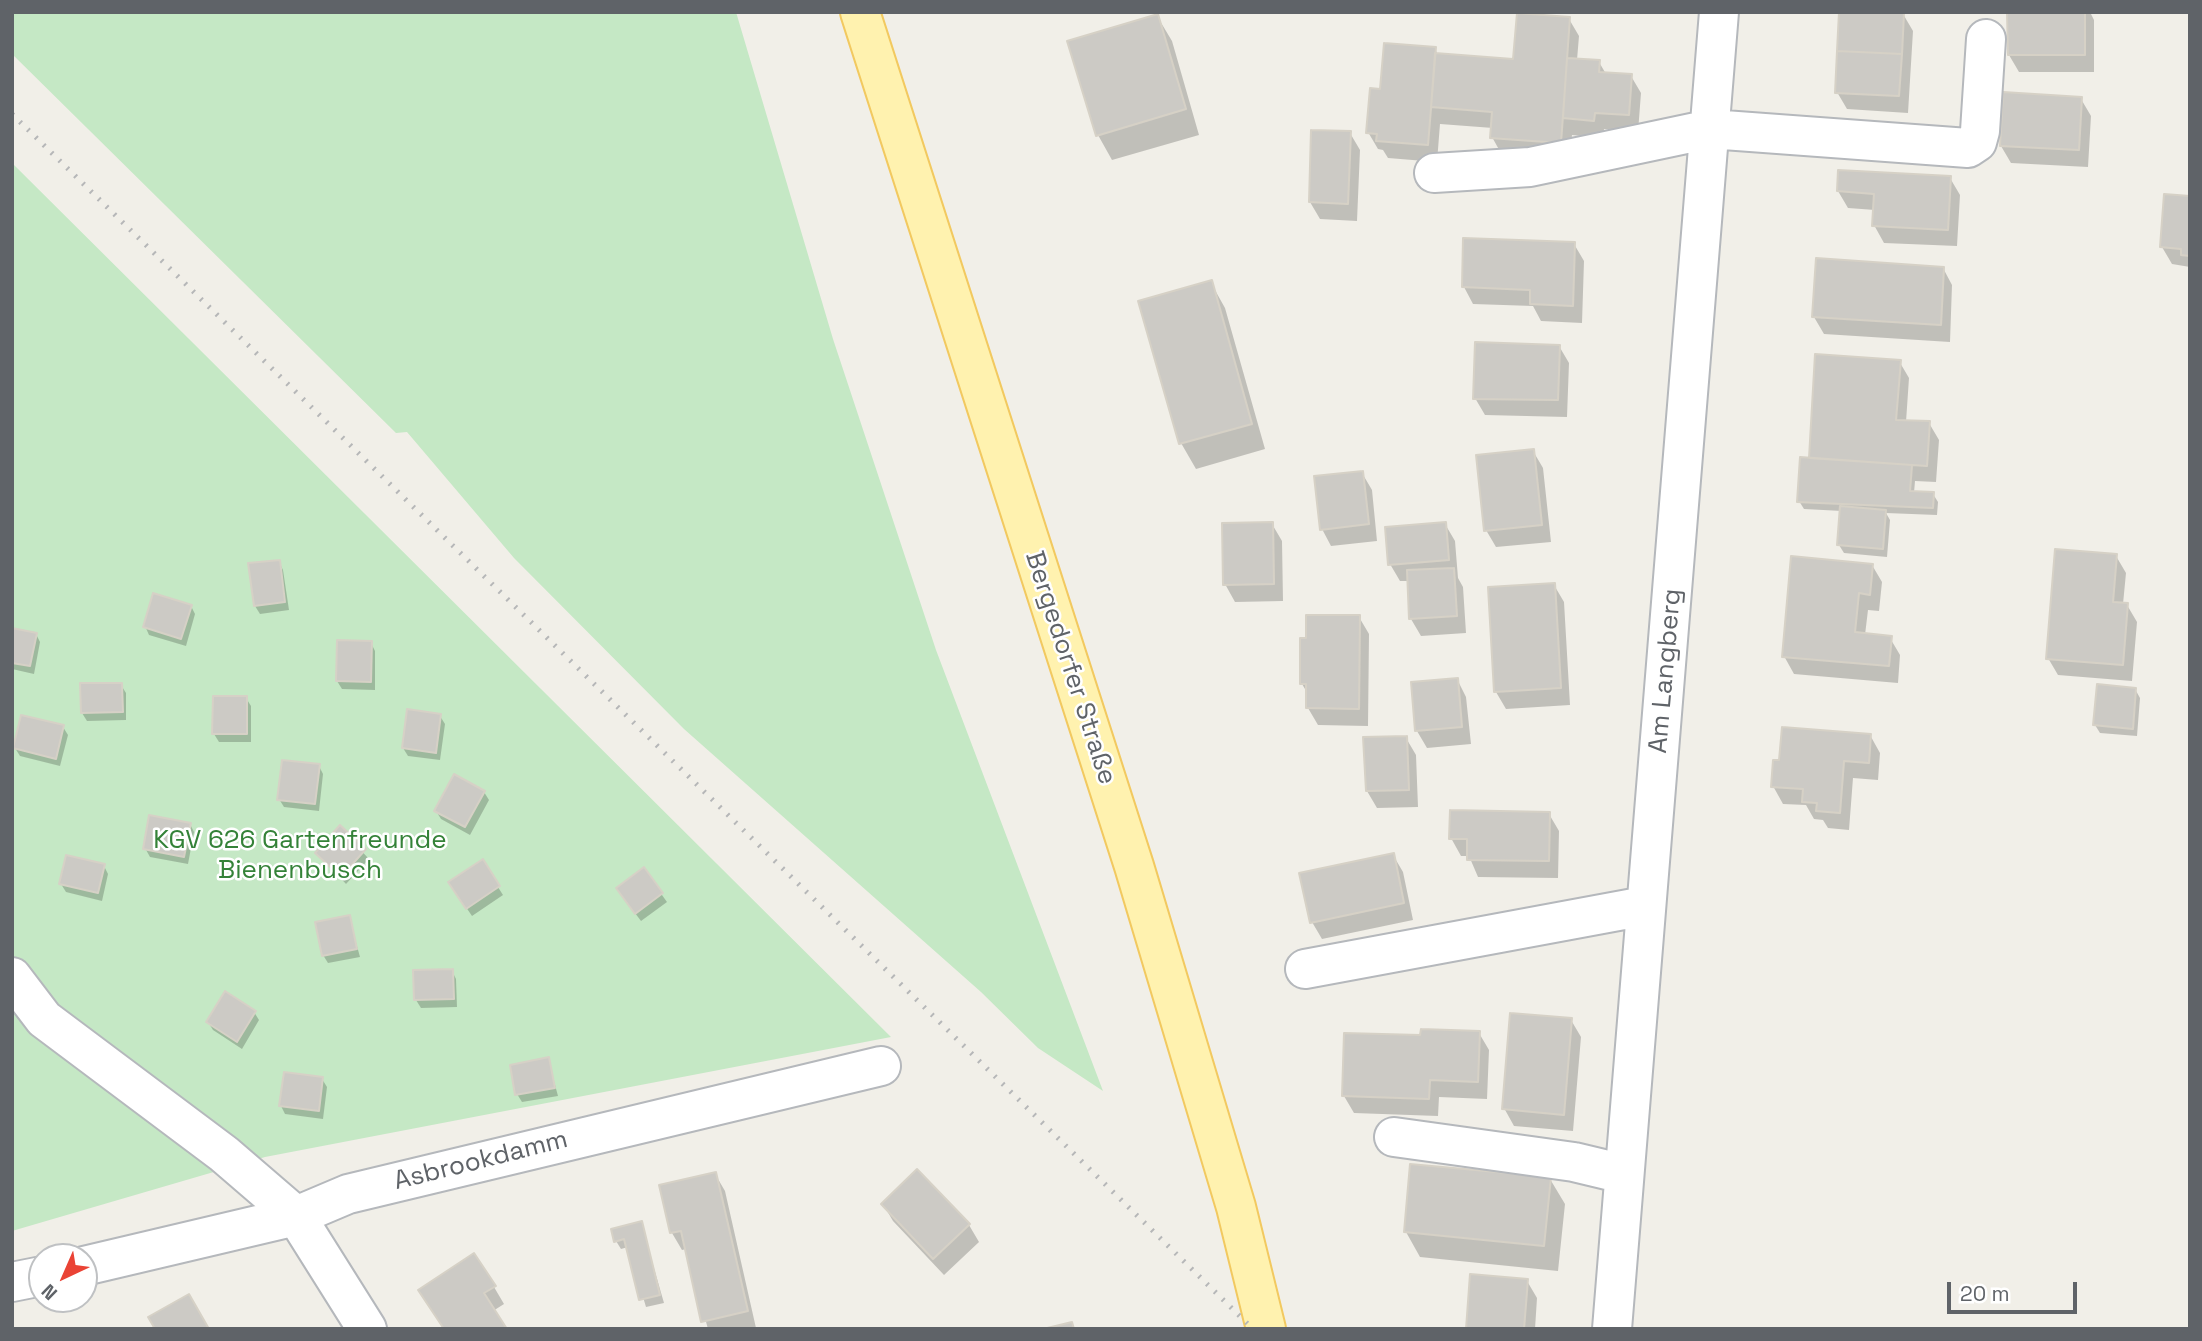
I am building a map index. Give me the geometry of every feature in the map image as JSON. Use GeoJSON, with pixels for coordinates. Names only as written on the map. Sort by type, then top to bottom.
{"type":"FeatureCollection","features":[{"type":"Feature","properties":{"kind":"main road","name":"Bergedorfer Straße"},"geometry":{"type":"LineString","coordinates":[[860,12],[1134,866],[1236,1208],[1266,1329]]}},
{"type":"Feature","properties":{"kind":"street","name":"Am Langberg"},"geometry":{"type":"LineString","coordinates":[[1612,1329],[1719,12]]}},
{"type":"Feature","properties":{"kind":"street"},"geometry":{"type":"LineString","coordinates":[[1434,173],[1530,167],[1710,129],[1968,148],[1977,142],[1980,131],[1986,38]]}},
{"type":"Feature","properties":{"kind":"street"},"geometry":{"type":"LineString","coordinates":[[1305,969],[1645,906]]}},
{"type":"Feature","properties":{"kind":"street"},"geometry":{"type":"LineString","coordinates":[[12,977],[44,1019],[224,1154],[304,1227],[367,1329]]}},
{"type":"Feature","properties":{"kind":"street","name":"Asbrookdamm"},"geometry":{"type":"LineString","coordinates":[[98,1264],[304,1227],[348,1194],[881,1066]]}},
{"type":"Feature","properties":{"kind":"street"},"geometry":{"type":"LineString","coordinates":[[1394,1136],[1574,1162],[1624,1174]]}},
{"type":"Feature","properties":{"kind":"green space"},"geometry":{"type":"Polygon","coordinates":[[[12,12],[736,12],[833,339],[936,650],[1103,1091],[1038,1048],[981,992],[684,729],[514,558],[407,432],[396,433],[12,54],[12,12]]]}},
{"type":"Feature","properties":{"kind":"green space","name":"KGV 626 Gartenfreunde Bienenbusch"},"geometry":{"type":"Polygon","coordinates":[[[12,163],[891,1037],[265,1157],[12,1231],[12,163]]]}},
{"type":"Feature","properties":{"kind":"building"},"geometry":{"type":"Polygon","coordinates":[[[1839,12],[1904,12],[1902,54],[1837,51],[1839,12]]]}},
{"type":"Feature","properties":{"kind":"building"},"geometry":{"type":"Polygon","coordinates":[[[2007,12],[2085,12],[2085,55],[2008,55],[2007,12]]]}},
{"type":"Feature","properties":{"kind":"building"},"geometry":{"type":"Polygon","coordinates":[[[1517,13],[1570,17],[1561,143],[1490,138],[1492,112],[1431,107],[1435,53],[1513,59],[1517,13]]]}},
{"type":"Feature","properties":{"kind":"building"},"geometry":{"type":"Polygon","coordinates":[[[1158,14],[1186,109],[1096,136],[1067,41],[1158,14]]]}},
{"type":"Feature","properties":{"kind":"building"},"geometry":{"type":"Polygon","coordinates":[[[1384,43],[1436,47],[1428,145],[1376,141],[1377,134],[1366,133],[1370,88],[1380,89],[1384,43]]]}},
{"type":"Feature","properties":{"kind":"building"},"geometry":{"type":"Polygon","coordinates":[[[1837,51],[1902,54],[1899,96],[1835,93],[1837,51]]]}},
{"type":"Feature","properties":{"kind":"building"},"geometry":{"type":"Polygon","coordinates":[[[1567,58],[1600,60],[1599,72],[1632,74],[1629,115],[1595,113],[1594,121],[1563,118],[1567,58]]]}},
{"type":"Feature","properties":{"kind":"building"},"geometry":{"type":"Polygon","coordinates":[[[2003,92],[2082,97],[2079,150],[2000,146],[2003,92]]]}},
{"type":"Feature","properties":{"kind":"building"},"geometry":{"type":"Polygon","coordinates":[[[1311,130],[1351,131],[1348,204],[1309,202],[1311,130]]]}},
{"type":"Feature","properties":{"kind":"building"},"geometry":{"type":"Polygon","coordinates":[[[1838,170],[1951,176],[1948,230],[1872,226],[1874,194],[1837,191],[1838,170]]]}},
{"type":"Feature","properties":{"kind":"building"},"geometry":{"type":"Polygon","coordinates":[[[2164,194],[2190,196],[2190,256],[2181,255],[2181,249],[2160,247],[2164,194]]]}},
{"type":"Feature","properties":{"kind":"building"},"geometry":{"type":"Polygon","coordinates":[[[1463,238],[1575,242],[1573,306],[1530,304],[1530,290],[1462,287],[1463,238]]]}},
{"type":"Feature","properties":{"kind":"building"},"geometry":{"type":"Polygon","coordinates":[[[1816,258],[1944,267],[1941,325],[1812,317],[1816,258]]]}},
{"type":"Feature","properties":{"kind":"building"},"geometry":{"type":"Polygon","coordinates":[[[1212,280],[1252,424],[1179,444],[1138,301],[1212,280]]]}},
{"type":"Feature","properties":{"kind":"building"},"geometry":{"type":"Polygon","coordinates":[[[1475,342],[1560,345],[1558,400],[1473,399],[1475,342]]]}},
{"type":"Feature","properties":{"kind":"building"},"geometry":{"type":"Polygon","coordinates":[[[1815,354],[1901,360],[1896,420],[1930,421],[1927,466],[1809,458],[1815,354]]]}},
{"type":"Feature","properties":{"kind":"building"},"geometry":{"type":"Polygon","coordinates":[[[1534,449],[1542,525],[1484,531],[1476,455],[1534,449]]]}},
{"type":"Feature","properties":{"kind":"building"},"geometry":{"type":"Polygon","coordinates":[[[1800,457],[1912,465],[1910,491],[1934,492],[1933,508],[1797,502],[1800,457]]]}},
{"type":"Feature","properties":{"kind":"building"},"geometry":{"type":"Polygon","coordinates":[[[1363,471],[1369,524],[1320,530],[1314,476],[1363,471]]]}},
{"type":"Feature","properties":{"kind":"building"},"geometry":{"type":"Polygon","coordinates":[[[1840,506],[1886,510],[1883,549],[1837,545],[1840,506]]]}},
{"type":"Feature","properties":{"kind":"building"},"geometry":{"type":"Polygon","coordinates":[[[1273,522],[1274,584],[1223,585],[1222,523],[1273,522]]]}},
{"type":"Feature","properties":{"kind":"building"},"geometry":{"type":"Polygon","coordinates":[[[1446,522],[1449,560],[1388,565],[1385,527],[1446,522]]]}},
{"type":"Feature","properties":{"kind":"building"},"geometry":{"type":"Polygon","coordinates":[[[2055,549],[2117,554],[2113,602],[2128,603],[2123,665],[2046,659],[2055,549]]]}},
{"type":"Feature","properties":{"kind":"building"},"geometry":{"type":"Polygon","coordinates":[[[1791,556],[1873,564],[1870,595],[1859,593],[1855,632],[1892,636],[1889,666],[1782,657],[1791,556]]]}},
{"type":"Feature","properties":{"kind":"building"},"geometry":{"type":"Polygon","coordinates":[[[280,560],[285,602],[254,606],[248,563],[280,560]]]}},
{"type":"Feature","properties":{"kind":"building"},"geometry":{"type":"Polygon","coordinates":[[[1454,568],[1457,616],[1409,619],[1407,570],[1454,568]]]}},
{"type":"Feature","properties":{"kind":"building"},"geometry":{"type":"Polygon","coordinates":[[[1555,583],[1561,688],[1494,692],[1488,587],[1555,583]]]}},
{"type":"Feature","properties":{"kind":"building"},"geometry":{"type":"Polygon","coordinates":[[[153,593],[192,605],[181,639],[143,627],[153,593]]]}},
{"type":"Feature","properties":{"kind":"building"},"geometry":{"type":"Polygon","coordinates":[[[1306,615],[1360,615],[1359,709],[1306,708],[1306,684],[1300,684],[1300,638],[1306,638],[1306,615]]]}},
{"type":"Feature","properties":{"kind":"building"},"geometry":{"type":"Polygon","coordinates":[[[12,628],[37,633],[30,666],[12,663],[12,628]]]}},
{"type":"Feature","properties":{"kind":"building"},"geometry":{"type":"Polygon","coordinates":[[[337,640],[372,641],[371,682],[336,681],[337,640]]]}},
{"type":"Feature","properties":{"kind":"building"},"geometry":{"type":"Polygon","coordinates":[[[1458,678],[1462,727],[1415,731],[1411,682],[1458,678]]]}},
{"type":"Feature","properties":{"kind":"building"},"geometry":{"type":"Polygon","coordinates":[[[80,683],[122,683],[123,712],[81,713],[80,683]]]}},
{"type":"Feature","properties":{"kind":"building"},"geometry":{"type":"Polygon","coordinates":[[[2097,684],[2136,688],[2133,729],[2093,725],[2097,684]]]}},
{"type":"Feature","properties":{"kind":"building"},"geometry":{"type":"Polygon","coordinates":[[[213,696],[247,696],[247,734],[212,734],[213,696]]]}},
{"type":"Feature","properties":{"kind":"building"},"geometry":{"type":"Polygon","coordinates":[[[407,709],[441,714],[436,753],[402,748],[407,709]]]}},
{"type":"Feature","properties":{"kind":"building"},"geometry":{"type":"Polygon","coordinates":[[[21,715],[64,725],[56,759],[13,748],[21,715]]]}},
{"type":"Feature","properties":{"kind":"building"},"geometry":{"type":"Polygon","coordinates":[[[1782,727],[1871,734],[1869,763],[1844,761],[1840,813],[1816,811],[1817,803],[1802,802],[1803,789],[1771,787],[1773,760],[1779,760],[1782,727]]]}},
{"type":"Feature","properties":{"kind":"building"},"geometry":{"type":"Polygon","coordinates":[[[1407,736],[1409,790],[1366,791],[1363,737],[1407,736]]]}},
{"type":"Feature","properties":{"kind":"building"},"geometry":{"type":"Polygon","coordinates":[[[282,760],[320,764],[315,804],[277,800],[282,760]]]}},
{"type":"Feature","properties":{"kind":"building"},"geometry":{"type":"Polygon","coordinates":[[[454,774],[485,791],[465,827],[434,811],[454,774]]]}},
{"type":"Feature","properties":{"kind":"building"},"geometry":{"type":"Polygon","coordinates":[[[1450,810],[1550,812],[1549,861],[1467,860],[1467,839],[1449,839],[1450,810]]]}},
{"type":"Feature","properties":{"kind":"building"},"geometry":{"type":"Polygon","coordinates":[[[149,815],[191,823],[184,857],[143,849],[149,815]]]}},
{"type":"Feature","properties":{"kind":"building"},"geometry":{"type":"Polygon","coordinates":[[[340,825],[366,849],[341,877],[315,853],[340,825]]]}},
{"type":"Feature","properties":{"kind":"building"},"geometry":{"type":"Polygon","coordinates":[[[1394,853],[1404,903],[1310,923],[1299,873],[1394,853]]]}},
{"type":"Feature","properties":{"kind":"building"},"geometry":{"type":"Polygon","coordinates":[[[66,855],[105,864],[98,893],[59,884],[66,855]]]}},
{"type":"Feature","properties":{"kind":"building"},"geometry":{"type":"Polygon","coordinates":[[[483,859],[500,886],[466,909],[448,882],[483,859]]]}},
{"type":"Feature","properties":{"kind":"building"},"geometry":{"type":"Polygon","coordinates":[[[644,867],[663,893],[635,914],[616,888],[644,867]]]}},
{"type":"Feature","properties":{"kind":"building"},"geometry":{"type":"Polygon","coordinates":[[[350,915],[357,949],[322,956],[315,922],[350,915]]]}},
{"type":"Feature","properties":{"kind":"building"},"geometry":{"type":"Polygon","coordinates":[[[453,969],[454,999],[414,1000],[413,970],[453,969]]]}},
{"type":"Feature","properties":{"kind":"building"},"geometry":{"type":"Polygon","coordinates":[[[225,991],[256,1011],[237,1042],[206,1022],[225,991]]]}},
{"type":"Feature","properties":{"kind":"building"},"geometry":{"type":"Polygon","coordinates":[[[1510,1013],[1572,1018],[1564,1115],[1502,1109],[1510,1013]]]}},
{"type":"Feature","properties":{"kind":"building"},"geometry":{"type":"Polygon","coordinates":[[[1421,1029],[1480,1031],[1478,1082],[1430,1080],[1429,1099],[1342,1096],[1344,1033],[1420,1035],[1421,1029]]]}},
{"type":"Feature","properties":{"kind":"building"},"geometry":{"type":"Polygon","coordinates":[[[549,1057],[555,1088],[515,1095],[510,1065],[549,1057]]]}},
{"type":"Feature","properties":{"kind":"building"},"geometry":{"type":"Polygon","coordinates":[[[284,1072],[323,1077],[319,1111],[279,1106],[284,1072]]]}},
{"type":"Feature","properties":{"kind":"building"},"geometry":{"type":"Polygon","coordinates":[[[1410,1164],[1551,1177],[1544,1246],[1404,1232],[1410,1164]]]}},
{"type":"Feature","properties":{"kind":"building"},"geometry":{"type":"Polygon","coordinates":[[[917,1169],[970,1224],[933,1259],[881,1204],[917,1169]]]}},
{"type":"Feature","properties":{"kind":"building"},"geometry":{"type":"Polygon","coordinates":[[[716,1172],[748,1311],[701,1322],[681,1231],[670,1233],[659,1185],[716,1172]]]}},
{"type":"Feature","properties":{"kind":"building"},"geometry":{"type":"Polygon","coordinates":[[[642,1221],[660,1295],[639,1300],[624,1239],[614,1242],[611,1229],[642,1221]]]}},
{"type":"Feature","properties":{"kind":"building"},"geometry":{"type":"Polygon","coordinates":[[[474,1253],[496,1286],[484,1293],[507,1329],[444,1329],[418,1290],[474,1253]]]}},
{"type":"Feature","properties":{"kind":"building"},"geometry":{"type":"Polygon","coordinates":[[[1470,1274],[1528,1279],[1524,1329],[1466,1329],[1470,1274]]]}},
{"type":"Feature","properties":{"kind":"building"},"geometry":{"type":"Polygon","coordinates":[[[189,1294],[209,1329],[155,1329],[148,1317],[189,1294]]]}},
{"type":"Feature","properties":{"kind":"building"},"geometry":{"type":"Polygon","coordinates":[[[1072,1322],[1074,1329],[1043,1329],[1072,1322]]]}},
{"type":"Feature","properties":{"kind":"railway"},"geometry":{"type":"LineString","coordinates":[[12,114],[1253,1329]]}}]}
